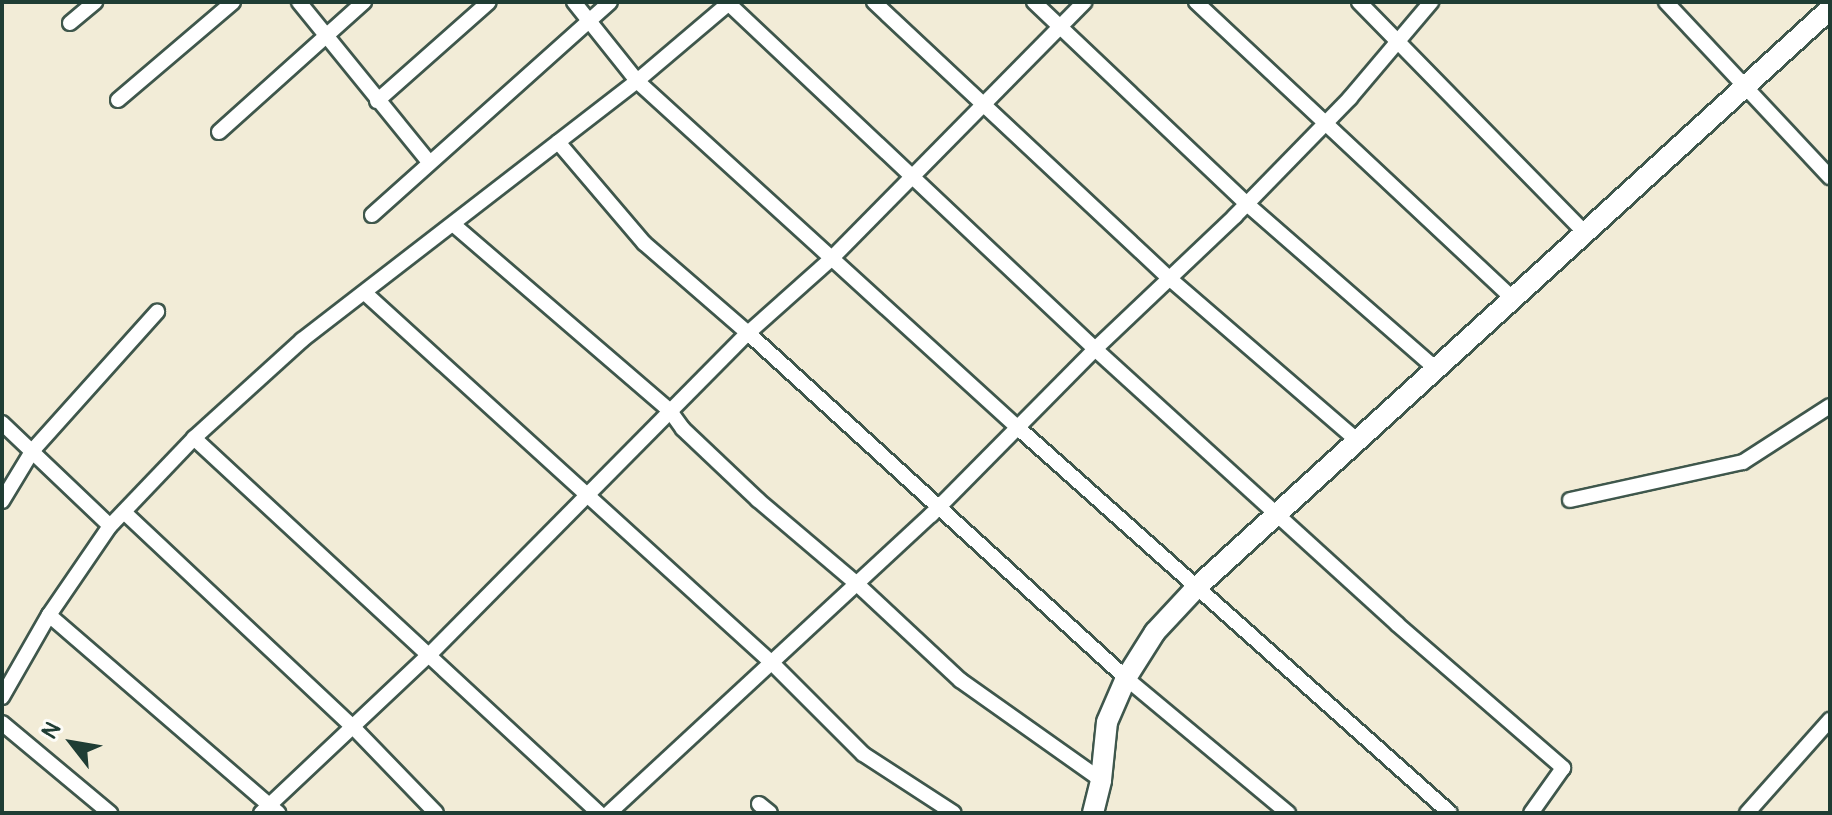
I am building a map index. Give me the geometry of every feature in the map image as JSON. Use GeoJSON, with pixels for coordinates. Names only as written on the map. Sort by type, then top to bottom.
{"type":"FeatureCollection","features":[{"type":"Feature","properties":{"kind":"main road"},"geometry":{"type":"LineString","coordinates":[[1093,813],[1101,780],[1107,722],[1126,678],[1155,632],[1197,587],[1825,10]]}},
{"type":"Feature","properties":{"kind":"street"},"geometry":{"type":"LineString","coordinates":[[70,23],[95,2]]}},
{"type":"Feature","properties":{"kind":"street"},"geometry":{"type":"LineString","coordinates":[[118,100],[233,2]]}},
{"type":"Feature","properties":{"kind":"street"},"geometry":{"type":"LineString","coordinates":[[299,2],[429,162]]}},
{"type":"Feature","properties":{"kind":"street"},"geometry":{"type":"LineString","coordinates":[[219,132],[364,2]]}},
{"type":"Feature","properties":{"kind":"street"},"geometry":{"type":"LineString","coordinates":[[377,101],[489,2]]}},
{"type":"Feature","properties":{"kind":"street"},"geometry":{"type":"LineString","coordinates":[[574,2],[637,81],[1016,426],[1450,813]]}},
{"type":"Feature","properties":{"kind":"street"},"geometry":{"type":"LineString","coordinates":[[372,215],[610,2]]}},
{"type":"Feature","properties":{"kind":"street"},"geometry":{"type":"LineString","coordinates":[[874,2],[1169,278],[1358,441]]}},
{"type":"Feature","properties":{"kind":"street"},"geometry":{"type":"LineString","coordinates":[[1034,2],[1247,204],[1436,369]]}},
{"type":"Feature","properties":{"kind":"street"},"geometry":{"type":"LineString","coordinates":[[49,615],[270,810],[430,654],[748,333],[831,259],[909,176],[1084,2]]}},
{"type":"Feature","properties":{"kind":"street"},"geometry":{"type":"LineString","coordinates":[[1196,2],[1513,299]]}},
{"type":"Feature","properties":{"kind":"street"},"geometry":{"type":"LineString","coordinates":[[1359,2],[1585,233]]}},
{"type":"Feature","properties":{"kind":"street"},"geometry":{"type":"LineString","coordinates":[[609,813],[773,664],[937,508],[1016,426],[1247,204],[1325,125],[1431,2]]}},
{"type":"Feature","properties":{"kind":"street"},"geometry":{"type":"LineString","coordinates":[[1666,2],[1830,177]]}},
{"type":"Feature","properties":{"kind":"street"},"geometry":{"type":"LineString","coordinates":[[2,697],[49,615],[110,526],[194,438],[302,340],[637,81],[729,3],[1095,349],[1279,513],[1397,624],[1563,768],[1531,813]]}},
{"type":"Feature","properties":{"kind":"street"},"geometry":{"type":"LineString","coordinates":[[558,142],[644,243],[748,333],[1126,678],[1288,813]]}},
{"type":"Feature","properties":{"kind":"street"},"geometry":{"type":"LineString","coordinates":[[454,225],[670,411],[683,429],[737,480],[857,584],[960,680],[1101,780]]}},
{"type":"Feature","properties":{"kind":"street"},"geometry":{"type":"LineString","coordinates":[[365,293],[773,664],[863,754],[954,813]]}},
{"type":"Feature","properties":{"kind":"street"},"geometry":{"type":"LineString","coordinates":[[2,501],[33,450],[157,312]]}},
{"type":"Feature","properties":{"kind":"street"},"geometry":{"type":"LineString","coordinates":[[1570,500],[1743,462],[1830,406]]}},
{"type":"Feature","properties":{"kind":"street"},"geometry":{"type":"LineString","coordinates":[[2,423],[110,526]]}},
{"type":"Feature","properties":{"kind":"street"},"geometry":{"type":"LineString","coordinates":[[194,438],[599,813]]}},
{"type":"Feature","properties":{"kind":"street"},"geometry":{"type":"LineString","coordinates":[[124,512],[354,728],[436,813]]}},
{"type":"Feature","properties":{"kind":"street"},"geometry":{"type":"LineString","coordinates":[[1747,813],[1830,720]]}},
{"type":"Feature","properties":{"kind":"street"},"geometry":{"type":"LineString","coordinates":[[2,723],[110,813]]}}]}
